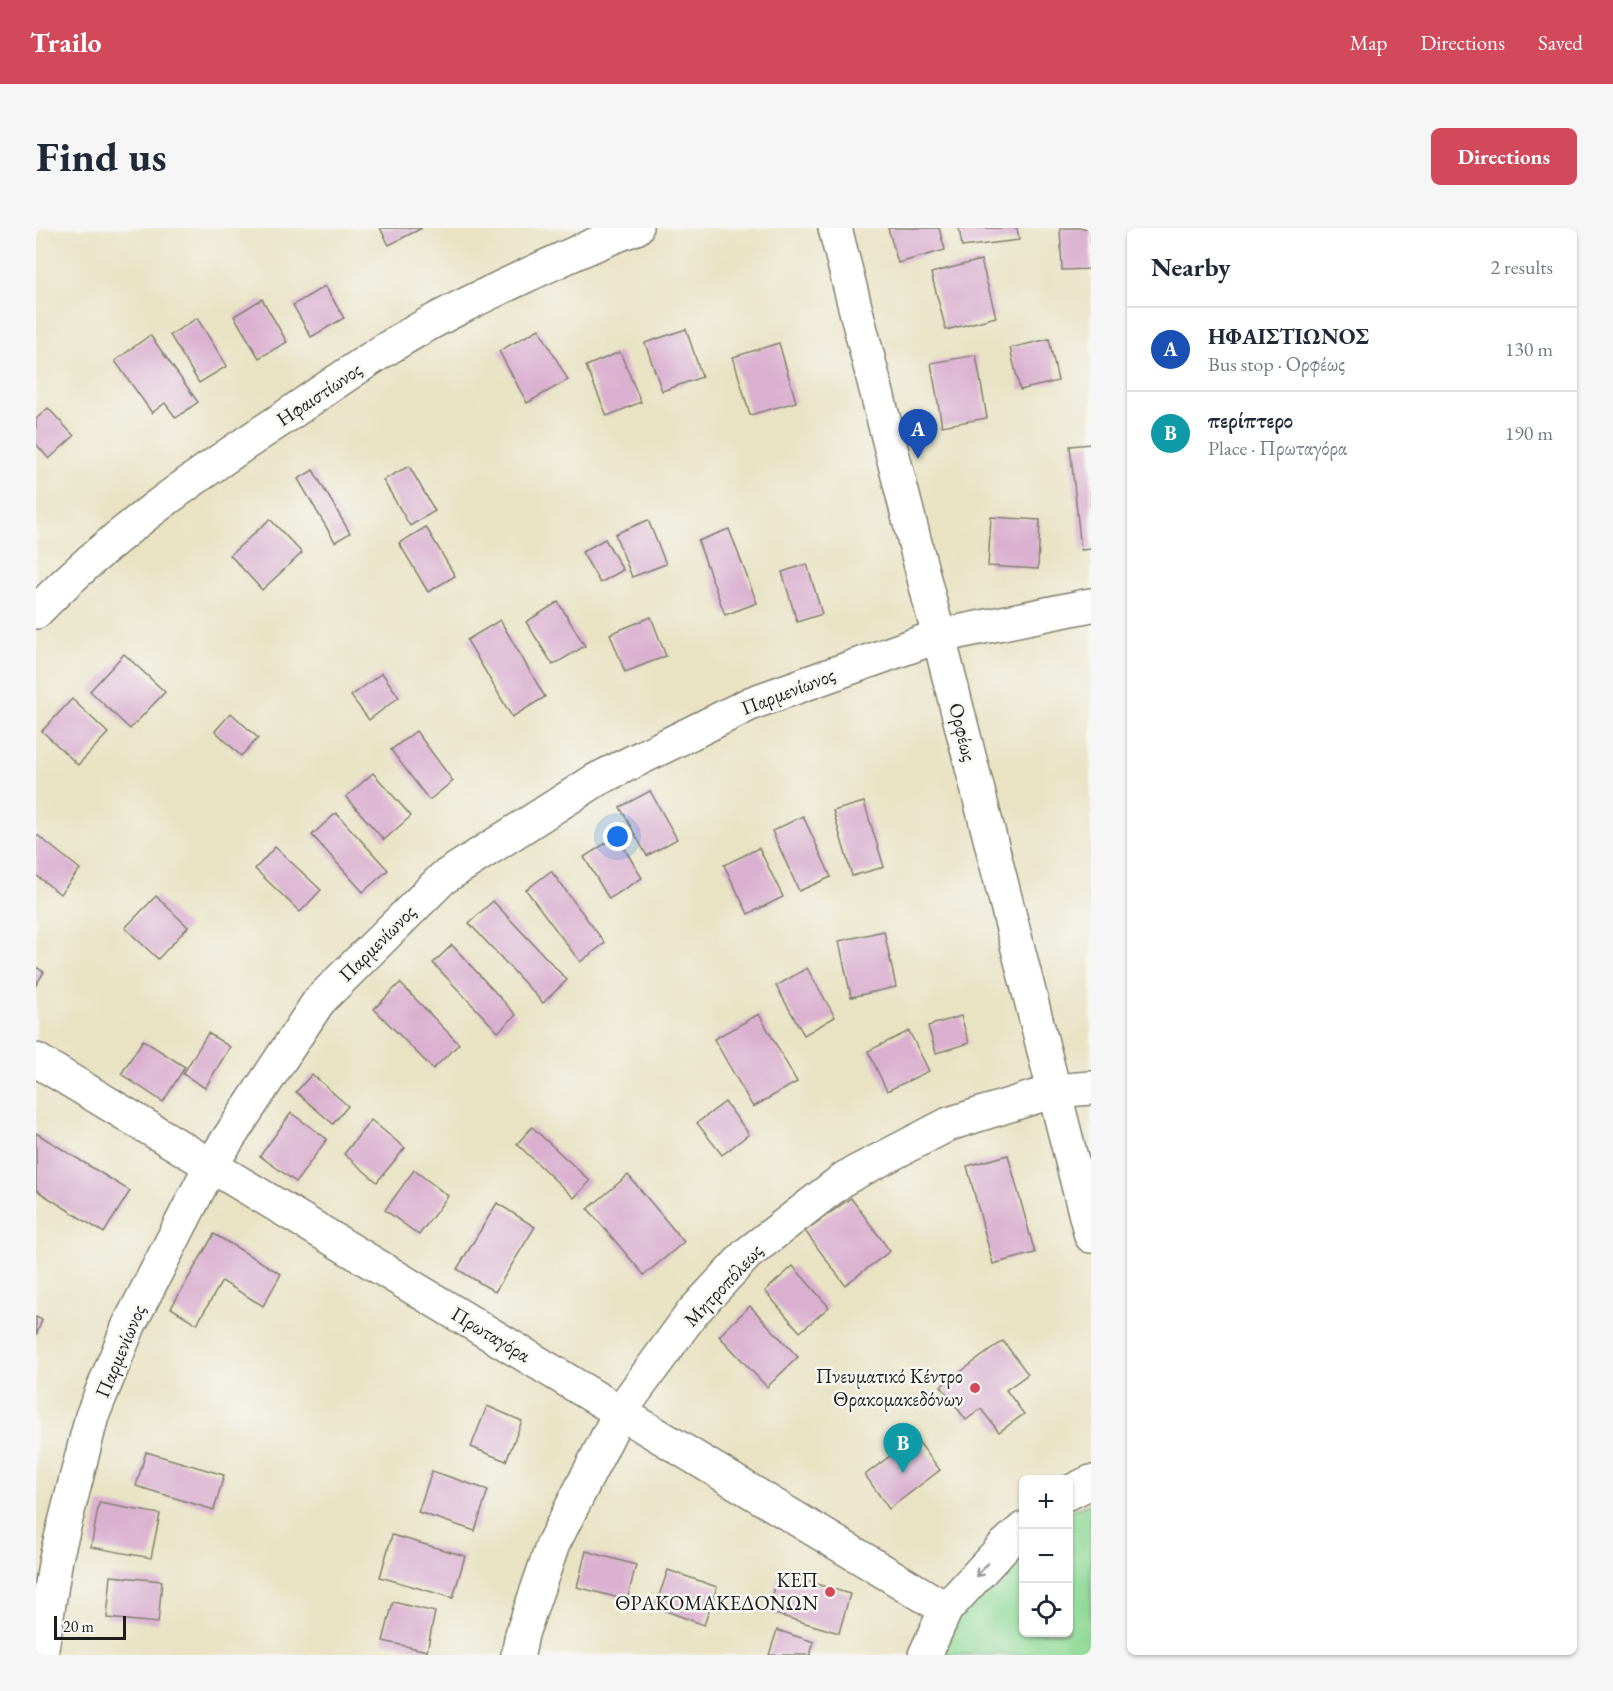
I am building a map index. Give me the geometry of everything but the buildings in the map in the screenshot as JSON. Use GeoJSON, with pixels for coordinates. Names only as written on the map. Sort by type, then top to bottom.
{"type":"FeatureCollection","features":[{"type":"Feature","properties":{"kind":"street","name":"Ηφαιστίωνος"},"geometry":{"type":"LineString","coordinates":[[36,612],[92,559],[194,479],[392,345],[487,294],[559,260],[636,228]]}},
{"type":"Feature","properties":{"kind":"street","name":"Ορφέως"},"geometry":{"type":"LineString","coordinates":[[836,228],[1091,1236]]}},
{"type":"Feature","properties":{"kind":"street","name":"Παρμενίωνος"},"geometry":{"type":"LineString","coordinates":[[41,1655],[56,1558],[92,1416],[129,1325],[210,1165],[319,1000],[443,878],[596,780],[752,703],[939,636],[1091,605]]}},
{"type":"Feature","properties":{"kind":"street","name":"Πρωταγόρα"},"geometry":{"type":"LineString","coordinates":[[36,1060],[946,1609]]}},
{"type":"Feature","properties":{"kind":"street","name":"Μητροπόλεως"},"geometry":{"type":"LineString","coordinates":[[518,1655],[522,1634],[554,1544],[620,1412],[693,1312],[747,1254],[845,1178],[949,1124],[1054,1090],[1091,1088]]}},
{"type":"Feature","properties":{"kind":"street"},"geometry":{"type":"LineString","coordinates":[[1073,1491],[1091,1482]]}},
{"type":"Feature","properties":{"kind":"street"},"geometry":{"type":"LineString","coordinates":[[925,1655],[946,1609],[1019,1533]]}},
{"type":"Feature","properties":{"kind":"green space"},"geometry":{"type":"Polygon","coordinates":[[[1091,1503],[1091,1655],[931,1655],[958,1606],[1019,1547],[1019,1637],[1073,1637],[1073,1510],[1091,1503]]]}},
{"type":"Feature","properties":{"kind":"place","name":"ΗΦΑΙΣΤΙΩΝΟΣ"},"geometry":{"type":"Point","coordinates":[918,459]}},
{"type":"Feature","properties":{"kind":"place","name":"Πνευματικό Κέντρο Θρακομακεδόνων"},"geometry":{"type":"Point","coordinates":[975,1388]}},
{"type":"Feature","properties":{"kind":"place","name":"περίπτερο"},"geometry":{"type":"Point","coordinates":[903,1473]}},
{"type":"Feature","properties":{"kind":"place","name":"ΚΕΠ ΘΡΑΚΟΜΑΚΕΔΟΝΩΝ"},"geometry":{"type":"Point","coordinates":[830,1592]}}]}
